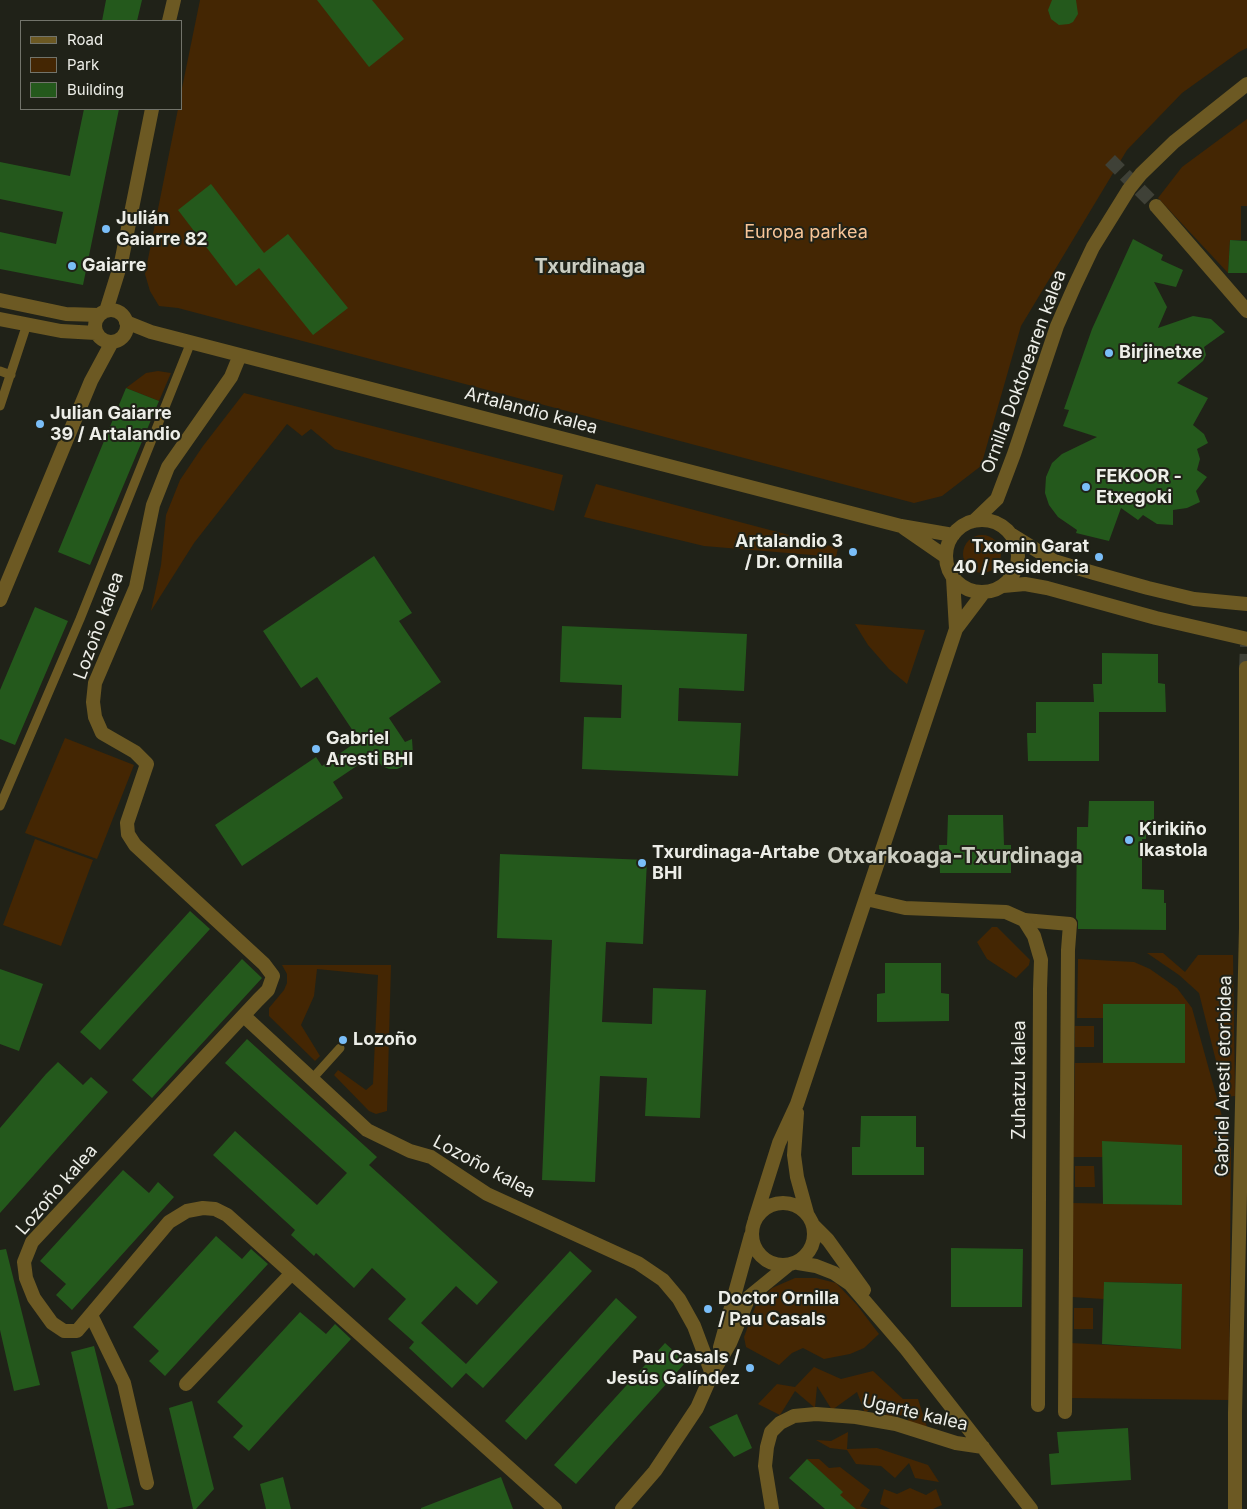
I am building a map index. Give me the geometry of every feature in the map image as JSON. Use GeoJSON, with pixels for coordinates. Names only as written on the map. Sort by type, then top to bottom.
{"type":"FeatureCollection","features":[{"type":"Feature","properties":{"kind":"street"},"geometry":{"type":"LineString","coordinates":[[170,20],[174,0]]}},
{"type":"Feature","properties":{"kind":"street","name":"Ornilla Doktorearen kalea"},"geometry":{"type":"LineString","coordinates":[[974,521],[997,499],[1058,326],[1075,285],[1093,247],[1129,189],[1141,174],[1174,142],[1247,84]]}},
{"type":"Feature","properties":{"kind":"street"},"geometry":{"type":"LineString","coordinates":[[116,341],[103,340],[96,333],[95,324],[102,313],[122,263],[152,110]]}},
{"type":"Feature","properties":{"kind":"street"},"geometry":{"type":"LineString","coordinates":[[1156,206],[1247,311]]}},
{"type":"Feature","properties":{"kind":"street"},"geometry":{"type":"LineString","coordinates":[[0,300],[66,314],[114,311],[122,315],[126,322],[126,332],[116,341],[91,381],[0,600]]}},
{"type":"Feature","properties":{"kind":"street"},"geometry":{"type":"LineString","coordinates":[[0,319],[61,331],[96,333]]}},
{"type":"Feature","properties":{"kind":"street","name":"Artalandio kalea"},"geometry":{"type":"LineString","coordinates":[[126,322],[151,332],[901,526],[953,535]]}},
{"type":"Feature","properties":{"kind":"street","name":"Artalandio kalea"},"geometry":{"type":"LineString","coordinates":[[116,341],[151,332]]}},
{"type":"Feature","properties":{"kind":"street","name":"Lozoño kalea"},"geometry":{"type":"LineString","coordinates":[[240,355],[231,377],[168,467],[153,505],[136,587],[96,683],[93,702],[95,717],[102,733],[135,752],[147,764],[127,823],[128,834],[135,845],[264,964],[273,976],[268,990],[32,1242],[24,1262],[26,1278],[34,1298],[52,1324],[64,1331],[77,1331],[169,1222],[187,1211],[202,1208],[215,1209],[227,1215],[555,1509]]}},
{"type":"Feature","properties":{"kind":"street","name":"Ornilla Doktorearen kalea"},"geometry":{"type":"LineString","coordinates":[[997,499],[1009,532]]}},
{"type":"Feature","properties":{"kind":"street"},"geometry":{"type":"LineString","coordinates":[[1247,604],[1194,599],[1054,561],[993,520],[974,521],[959,528],[948,542],[947,565],[959,586],[966,589],[984,592],[1003,586],[1025,584],[1247,639]]}},
{"type":"Feature","properties":{"kind":"street","name":"Artalandio kalea"},"geometry":{"type":"LineString","coordinates":[[901,526],[946,557]]}},
{"type":"Feature","properties":{"kind":"street"},"geometry":{"type":"LineString","coordinates":[[1003,586],[1015,571],[1018,562],[1016,543],[1009,532]]}},
{"type":"Feature","properties":{"kind":"street"},"geometry":{"type":"LineString","coordinates":[[953,578],[956,629]]}},
{"type":"Feature","properties":{"kind":"street"},"geometry":{"type":"LineString","coordinates":[[712,1374],[779,1143],[797,1104],[956,629],[984,592]]}},
{"type":"Feature","properties":{"kind":"street","name":"Gabriel Aresti etorbidea"},"geometry":{"type":"LineString","coordinates":[[1235,1509],[1241,1486],[1235,1413],[1245,1100],[1247,928],[1246,668]]}},
{"type":"Feature","properties":{"kind":"street"},"geometry":{"type":"LineString","coordinates":[[866,899],[905,908],[1006,912],[1024,920],[1070,924],[1068,950],[1065,1412]]}},
{"type":"Feature","properties":{"kind":"street","name":"Zuhatzu kalea"},"geometry":{"type":"LineString","coordinates":[[1024,920],[1034,936],[1041,960],[1038,1405]]}},
{"type":"Feature","properties":{"kind":"street","name":"Lozoño kalea"},"geometry":{"type":"LineString","coordinates":[[244,1016],[367,1130],[410,1151],[431,1156],[487,1194],[638,1263],[663,1280],[679,1298],[694,1326],[712,1374]]}},
{"type":"Feature","properties":{"kind":"street"},"geometry":{"type":"LineString","coordinates":[[797,1104],[794,1155],[797,1177],[807,1213],[814,1226],[828,1240],[906,1349],[1031,1509]]}},
{"type":"Feature","properties":{"kind":"street"},"geometry":{"type":"LineString","coordinates":[[807,1213],[792,1204],[775,1204],[767,1207],[754,1225],[754,1245],[761,1257],[773,1264],[816,1266],[834,1273],[850,1284],[906,1349]]}},
{"type":"Feature","properties":{"kind":"street"},"geometry":{"type":"LineString","coordinates":[[622,1509],[655,1472],[697,1408],[712,1374],[730,1343],[749,1297],[792,1264],[809,1254],[815,1233],[814,1226]]}},
{"type":"Feature","properties":{"kind":"street"},"geometry":{"type":"LineString","coordinates":[[186,1384],[291,1274]]}},
{"type":"Feature","properties":{"kind":"street"},"geometry":{"type":"LineString","coordinates":[[91,1315],[124,1383],[147,1483]]}},
{"type":"Feature","properties":{"kind":"street","name":"Ugarte kalea"},"geometry":{"type":"LineString","coordinates":[[772,1509],[765,1466],[766,1447],[771,1432],[780,1423],[794,1416],[816,1414],[856,1417],[896,1424],[983,1448]]}},
{"type":"Feature","properties":{"kind":"lane"},"geometry":{"type":"LineString","coordinates":[[0,406],[27,324]]}},
{"type":"Feature","properties":{"kind":"lane"},"geometry":{"type":"LineString","coordinates":[[0,806],[80,619],[123,508],[184,364],[191,342]]}},
{"type":"Feature","properties":{"kind":"lane"},"geometry":{"type":"LineString","coordinates":[[0,372],[11,375]]}},
{"type":"Feature","properties":{"kind":"lane"},"geometry":{"type":"LineString","coordinates":[[312,1079],[340,1048]]}},
{"type":"Feature","properties":{"kind":"green space","name":"Europa parkea"},"geometry":{"type":"Polygon","coordinates":[[[200,0],[1247,0],[1247,48],[1182,93],[1127,150],[1021,326],[981,466],[942,496],[914,503],[178,308],[159,306],[150,291],[145,274],[178,110],[182,110],[182,88],[200,0]]]}},
{"type":"Feature","properties":{"kind":"green space"},"geometry":{"type":"Polygon","coordinates":[[[1247,119],[1247,206],[1241,206],[1241,240],[1230,240],[1228,273],[1158,198],[1182,167],[1247,119]]]}},
{"type":"Feature","properties":{"kind":"green space"},"geometry":{"type":"Polygon","coordinates":[[[158,371],[171,373],[159,401],[126,388],[146,373],[158,371]]]}},
{"type":"Feature","properties":{"kind":"green space"},"geometry":{"type":"Polygon","coordinates":[[[244,393],[563,475],[554,511],[335,449],[311,429],[302,436],[287,424],[194,543],[151,611],[161,565],[166,515],[180,480],[203,446],[244,393]]]}},
{"type":"Feature","properties":{"kind":"green space"},"geometry":{"type":"Polygon","coordinates":[[[596,484],[838,548],[836,557],[704,546],[584,517],[596,484]]]}},
{"type":"Feature","properties":{"kind":"green space"},"geometry":{"type":"Polygon","coordinates":[[[982,535],[995,541],[1001,554],[995,567],[982,573],[969,567],[963,554],[969,541],[982,535]]]}},
{"type":"Feature","properties":{"kind":"green space"},"geometry":{"type":"Polygon","coordinates":[[[855,624],[925,630],[907,684],[889,669],[868,645],[855,624]]]}},
{"type":"Feature","properties":{"kind":"green space"},"geometry":{"type":"Polygon","coordinates":[[[65,738],[134,765],[97,859],[25,833],[65,738]]]}},
{"type":"Feature","properties":{"kind":"green space"},"geometry":{"type":"Polygon","coordinates":[[[35,839],[93,860],[61,946],[3,925],[35,839]]]}},
{"type":"Feature","properties":{"kind":"green space"},"geometry":{"type":"Polygon","coordinates":[[[992,927],[997,927],[1030,960],[1029,965],[1016,978],[987,959],[977,942],[992,927]]]}},
{"type":"Feature","properties":{"kind":"green space"},"geometry":{"type":"Polygon","coordinates":[[[1147,953],[1163,953],[1185,972],[1198,955],[1233,955],[1235,1096],[1225,1097],[1199,993],[1179,975],[1147,953]]]}},
{"type":"Feature","properties":{"kind":"green space"},"geometry":{"type":"Polygon","coordinates":[[[1078,959],[1134,962],[1150,969],[1177,988],[1192,1008],[1231,1149],[1229,1400],[1072,1398],[1071,1343],[1181,1349],[1182,1284],[1105,1282],[1104,1299],[1072,1297],[1073,1203],[1182,1205],[1182,1145],[1102,1157],[1073,1157],[1075,1063],[1185,1062],[1184,1004],[1104,1004],[1103,1018],[1077,1018],[1078,959]]]}},
{"type":"Feature","properties":{"kind":"green space"},"geometry":{"type":"Polygon","coordinates":[[[282,965],[391,965],[387,1111],[376,1114],[369,1111],[334,1075],[338,1070],[366,1090],[373,1084],[378,975],[317,969],[314,996],[301,1025],[320,1056],[315,1061],[269,1016],[269,1008],[284,990],[287,983],[287,974],[282,965]]]}},
{"type":"Feature","properties":{"kind":"green space"},"geometry":{"type":"Polygon","coordinates":[[[1075,1026],[1094,1026],[1094,1047],[1075,1047],[1075,1026]]]}},
{"type":"Feature","properties":{"kind":"green space"},"geometry":{"type":"Polygon","coordinates":[[[1075,1166],[1094,1166],[1095,1187],[1075,1187],[1075,1166]]]}},
{"type":"Feature","properties":{"kind":"green space"},"geometry":{"type":"Polygon","coordinates":[[[795,1278],[816,1278],[836,1283],[857,1305],[879,1334],[864,1348],[850,1354],[824,1359],[803,1348],[792,1353],[779,1365],[746,1347],[744,1337],[756,1305],[772,1288],[795,1278]]]}},
{"type":"Feature","properties":{"kind":"green space"},"geometry":{"type":"Polygon","coordinates":[[[1074,1308],[1093,1308],[1093,1329],[1074,1329],[1074,1308]]]}},
{"type":"Feature","properties":{"kind":"green space"},"geometry":{"type":"Polygon","coordinates":[[[814,1367],[841,1379],[873,1371],[903,1399],[918,1399],[927,1427],[908,1422],[909,1415],[887,1416],[879,1402],[865,1413],[857,1392],[832,1410],[817,1386],[815,1408],[795,1391],[780,1415],[758,1404],[777,1384],[795,1387],[814,1367]]]}},
{"type":"Feature","properties":{"kind":"green space"},"geometry":{"type":"Polygon","coordinates":[[[848,1432],[847,1449],[877,1448],[928,1465],[939,1482],[915,1478],[909,1463],[895,1478],[881,1466],[856,1464],[847,1450],[830,1448],[816,1440],[831,1441],[848,1432]]]}},
{"type":"Feature","properties":{"kind":"green space"},"geometry":{"type":"Polygon","coordinates":[[[807,1459],[819,1459],[829,1468],[840,1467],[870,1490],[860,1506],[868,1509],[826,1509],[842,1492],[807,1459]]]}},
{"type":"Feature","properties":{"kind":"green space"},"geometry":{"type":"Polygon","coordinates":[[[910,1488],[926,1495],[936,1489],[942,1505],[933,1509],[890,1509],[880,1504],[884,1489],[897,1494],[910,1488]]]}},
{"type":"Feature","properties":{"kind":"building"},"geometry":{"type":"Polygon","coordinates":[[[106,0],[142,0],[137,20],[102,20],[106,0]]]}},
{"type":"Feature","properties":{"kind":"building"},"geometry":{"type":"Polygon","coordinates":[[[317,0],[372,0],[404,39],[369,67],[317,0]]]}},
{"type":"Feature","properties":{"kind":"building"},"geometry":{"type":"Polygon","coordinates":[[[1052,0],[1076,0],[1078,14],[1073,22],[1059,25],[1051,19],[1048,10],[1052,0]]]}},
{"type":"Feature","properties":{"kind":"building"},"geometry":{"type":"Polygon","coordinates":[[[84,110],[119,110],[83,285],[0,269],[0,232],[56,244],[63,212],[0,199],[0,162],[70,176],[84,110]]]}},
{"type":"Feature","properties":{"kind":"building"},"geometry":{"type":"Polygon","coordinates":[[[211,184],[264,253],[288,234],[348,308],[313,335],[259,268],[236,286],[178,210],[211,184]]]}},
{"type":"Feature","properties":{"kind":"building"},"geometry":{"type":"Polygon","coordinates":[[[1133,239],[1163,255],[1161,260],[1183,270],[1176,287],[1154,282],[1167,307],[1158,328],[1193,316],[1211,319],[1225,332],[1204,347],[1206,355],[1203,361],[1177,383],[1208,398],[1193,425],[1204,434],[1208,443],[1197,449],[1200,459],[1197,470],[1207,477],[1196,491],[1200,502],[1187,508],[1173,510],[1173,525],[1157,524],[1143,515],[1138,520],[1121,508],[1109,541],[1076,533],[1077,530],[1058,517],[1049,505],[1045,493],[1046,477],[1052,463],[1062,454],[1097,437],[1063,426],[1069,410],[1064,409],[1092,329],[1133,239]]]}},
{"type":"Feature","properties":{"kind":"building"},"geometry":{"type":"Polygon","coordinates":[[[1230,240],[1247,241],[1247,273],[1228,273],[1230,240]]]}},
{"type":"Feature","properties":{"kind":"building"},"geometry":{"type":"Polygon","coordinates":[[[126,388],[159,401],[90,565],[58,552],[126,388]]]}},
{"type":"Feature","properties":{"kind":"building"},"geometry":{"type":"Polygon","coordinates":[[[374,556],[412,613],[399,621],[441,682],[389,718],[405,742],[412,739],[413,754],[410,761],[397,769],[389,769],[382,766],[373,755],[333,782],[343,798],[242,866],[215,825],[316,757],[322,766],[359,740],[317,677],[301,688],[263,631],[374,556]]]}},
{"type":"Feature","properties":{"kind":"building"},"geometry":{"type":"Polygon","coordinates":[[[35,607],[68,621],[15,745],[0,739],[0,690],[35,607]]]}},
{"type":"Feature","properties":{"kind":"building"},"geometry":{"type":"Polygon","coordinates":[[[562,626],[747,634],[744,691],[679,688],[678,721],[741,723],[738,776],[582,769],[584,717],[621,718],[622,685],[560,682],[562,626]]]}},
{"type":"Feature","properties":{"kind":"building"},"geometry":{"type":"Polygon","coordinates":[[[1102,653],[1158,654],[1158,683],[1165,684],[1166,712],[1099,712],[1099,761],[1028,761],[1027,733],[1036,733],[1036,702],[1094,702],[1093,684],[1102,684],[1102,653]]]}},
{"type":"Feature","properties":{"kind":"building"},"geometry":{"type":"Polygon","coordinates":[[[1089,801],[1154,801],[1154,828],[1146,828],[1146,839],[1142,839],[1142,889],[1164,890],[1166,930],[1078,929],[1076,918],[1077,827],[1088,827],[1089,801]]]}},
{"type":"Feature","properties":{"kind":"building"},"geometry":{"type":"Polygon","coordinates":[[[948,815],[1003,815],[1004,845],[1011,845],[1011,873],[940,873],[939,845],[947,845],[948,815]]]}},
{"type":"Feature","properties":{"kind":"building"},"geometry":{"type":"Polygon","coordinates":[[[500,854],[647,860],[643,944],[606,942],[602,1022],[652,1024],[653,988],[706,990],[700,1118],[645,1116],[647,1078],[600,1076],[595,1182],[542,1180],[552,940],[497,938],[500,854]]]}},
{"type":"Feature","properties":{"kind":"building"},"geometry":{"type":"Polygon","coordinates":[[[190,911],[210,929],[100,1050],[80,1032],[190,911]]]}},
{"type":"Feature","properties":{"kind":"building"},"geometry":{"type":"Polygon","coordinates":[[[242,959],[262,978],[152,1098],[132,1080],[242,959]]]}},
{"type":"Feature","properties":{"kind":"building"},"geometry":{"type":"Polygon","coordinates":[[[885,963],[941,963],[941,993],[949,994],[949,1021],[877,1022],[877,994],[885,993],[885,963]]]}},
{"type":"Feature","properties":{"kind":"building"},"geometry":{"type":"Polygon","coordinates":[[[0,969],[43,984],[19,1051],[0,1044],[0,969]]]}},
{"type":"Feature","properties":{"kind":"building"},"geometry":{"type":"Polygon","coordinates":[[[1103,1004],[1185,1004],[1185,1063],[1103,1063],[1103,1004]]]}},
{"type":"Feature","properties":{"kind":"building"},"geometry":{"type":"Polygon","coordinates":[[[247,1039],[377,1157],[369,1165],[498,1282],[477,1305],[456,1286],[421,1323],[466,1364],[570,1251],[592,1271],[483,1388],[466,1373],[452,1388],[409,1348],[414,1342],[388,1319],[406,1299],[372,1268],[354,1288],[316,1253],[314,1256],[291,1235],[295,1230],[213,1155],[235,1131],[317,1205],[347,1173],[225,1063],[247,1039]]]}},
{"type":"Feature","properties":{"kind":"building"},"geometry":{"type":"Polygon","coordinates":[[[58,1062],[83,1085],[91,1077],[108,1092],[0,1213],[0,1128],[58,1062]]]}},
{"type":"Feature","properties":{"kind":"building"},"geometry":{"type":"Polygon","coordinates":[[[861,1116],[916,1116],[916,1147],[924,1147],[924,1175],[852,1175],[852,1147],[860,1147],[861,1116]]]}},
{"type":"Feature","properties":{"kind":"building"},"geometry":{"type":"Polygon","coordinates":[[[1102,1141],[1182,1145],[1182,1205],[1103,1204],[1102,1141]]]}},
{"type":"Feature","properties":{"kind":"building"},"geometry":{"type":"Polygon","coordinates":[[[123,1170],[149,1193],[158,1182],[174,1197],[72,1310],[56,1295],[66,1284],[40,1261],[123,1170]]]}},
{"type":"Feature","properties":{"kind":"building"},"geometry":{"type":"Polygon","coordinates":[[[216,1236],[242,1259],[251,1249],[268,1264],[165,1376],[149,1361],[159,1351],[133,1327],[216,1236]]]}},
{"type":"Feature","properties":{"kind":"building"},"geometry":{"type":"Polygon","coordinates":[[[951,1248],[1023,1249],[1022,1307],[951,1307],[951,1248]]]}},
{"type":"Feature","properties":{"kind":"building"},"geometry":{"type":"Polygon","coordinates":[[[6,1249],[40,1385],[14,1391],[0,1330],[0,1250],[6,1249]]]}},
{"type":"Feature","properties":{"kind":"building"},"geometry":{"type":"Polygon","coordinates":[[[1104,1282],[1182,1284],[1181,1349],[1102,1344],[1104,1282]]]}},
{"type":"Feature","properties":{"kind":"building"},"geometry":{"type":"Polygon","coordinates":[[[616,1298],[637,1317],[526,1440],[505,1421],[616,1298]]]}},
{"type":"Feature","properties":{"kind":"building"},"geometry":{"type":"Polygon","coordinates":[[[300,1312],[326,1334],[335,1324],[351,1339],[249,1451],[233,1437],[243,1426],[217,1402],[300,1312]]]}},
{"type":"Feature","properties":{"kind":"building"},"geometry":{"type":"Polygon","coordinates":[[[665,1343],[686,1362],[576,1484],[554,1465],[665,1343]]]}},
{"type":"Feature","properties":{"kind":"building"},"geometry":{"type":"Polygon","coordinates":[[[94,1346],[134,1505],[115,1509],[108,1509],[71,1352],[94,1346]]]}},
{"type":"Feature","properties":{"kind":"building"},"geometry":{"type":"Polygon","coordinates":[[[192,1401],[214,1489],[196,1509],[193,1509],[169,1408],[192,1401]]]}},
{"type":"Feature","properties":{"kind":"building"},"geometry":{"type":"Polygon","coordinates":[[[737,1414],[752,1448],[734,1457],[709,1427],[737,1414]]]}},
{"type":"Feature","properties":{"kind":"building"},"geometry":{"type":"Polygon","coordinates":[[[1128,1428],[1131,1480],[1051,1485],[1049,1454],[1059,1453],[1057,1432],[1128,1428]]]}},
{"type":"Feature","properties":{"kind":"building"},"geometry":{"type":"Polygon","coordinates":[[[807,1459],[843,1492],[840,1495],[856,1509],[825,1509],[789,1478],[807,1459]]]}},
{"type":"Feature","properties":{"kind":"building"},"geometry":{"type":"Polygon","coordinates":[[[283,1477],[291,1509],[266,1509],[260,1484],[283,1477]]]}},
{"type":"Feature","properties":{"kind":"building"},"geometry":{"type":"Polygon","coordinates":[[[501,1477],[513,1509],[421,1509],[421,1508],[501,1477]]]}},
{"type":"Feature","properties":{"kind":"tunnel"},"geometry":{"type":"LineString","coordinates":[[1110,160],[1156,206]]}},
{"type":"Feature","properties":{"kind":"tunnel"},"geometry":{"type":"LineString","coordinates":[[1246,668],[1247,645]]}},
{"type":"Feature","properties":{"kind":"place","name":"Julián Gaiarre 82"},"geometry":{"type":"Point","coordinates":[106,229]}},
{"type":"Feature","properties":{"kind":"place","name":"Gaiarre"},"geometry":{"type":"Point","coordinates":[72,266]}},
{"type":"Feature","properties":{"kind":"place","name":"Birjinetxe"},"geometry":{"type":"Point","coordinates":[1109,353]}},
{"type":"Feature","properties":{"kind":"place","name":"Julian Gaiarre 39 / Artalandio"},"geometry":{"type":"Point","coordinates":[40,424]}},
{"type":"Feature","properties":{"kind":"place","name":"FEKOOR - Etxegoki"},"geometry":{"type":"Point","coordinates":[1086,487]}},
{"type":"Feature","properties":{"kind":"place","name":"Artalandio 3 / Dr. Ornilla"},"geometry":{"type":"Point","coordinates":[853,552]}},
{"type":"Feature","properties":{"kind":"place","name":"Txomin Garat 40 / Residencia"},"geometry":{"type":"Point","coordinates":[1099,557]}},
{"type":"Feature","properties":{"kind":"place","name":"Gabriel Aresti BHI"},"geometry":{"type":"Point","coordinates":[316,749]}},
{"type":"Feature","properties":{"kind":"place","name":"Kirikiño Ikastola"},"geometry":{"type":"Point","coordinates":[1129,840]}},
{"type":"Feature","properties":{"kind":"place","name":"Txurdinaga-Artabe BHI"},"geometry":{"type":"Point","coordinates":[642,863]}},
{"type":"Feature","properties":{"kind":"place","name":"Lozoño"},"geometry":{"type":"Point","coordinates":[343,1040]}},
{"type":"Feature","properties":{"kind":"place","name":"Doctor Ornilla / Pau Casals"},"geometry":{"type":"Point","coordinates":[708,1309]}},
{"type":"Feature","properties":{"kind":"place","name":"Pau Casals / Jesús Galíndez"},"geometry":{"type":"Point","coordinates":[750,1368]}},
{"type":"Feature","properties":{"kind":"district","name":"Txurdinaga"},"geometry":{"type":"Point","coordinates":[590,267]}},
{"type":"Feature","properties":{"kind":"district","name":"Otxarkoaga-Txurdinaga"},"geometry":{"type":"Point","coordinates":[955,856]}}]}
